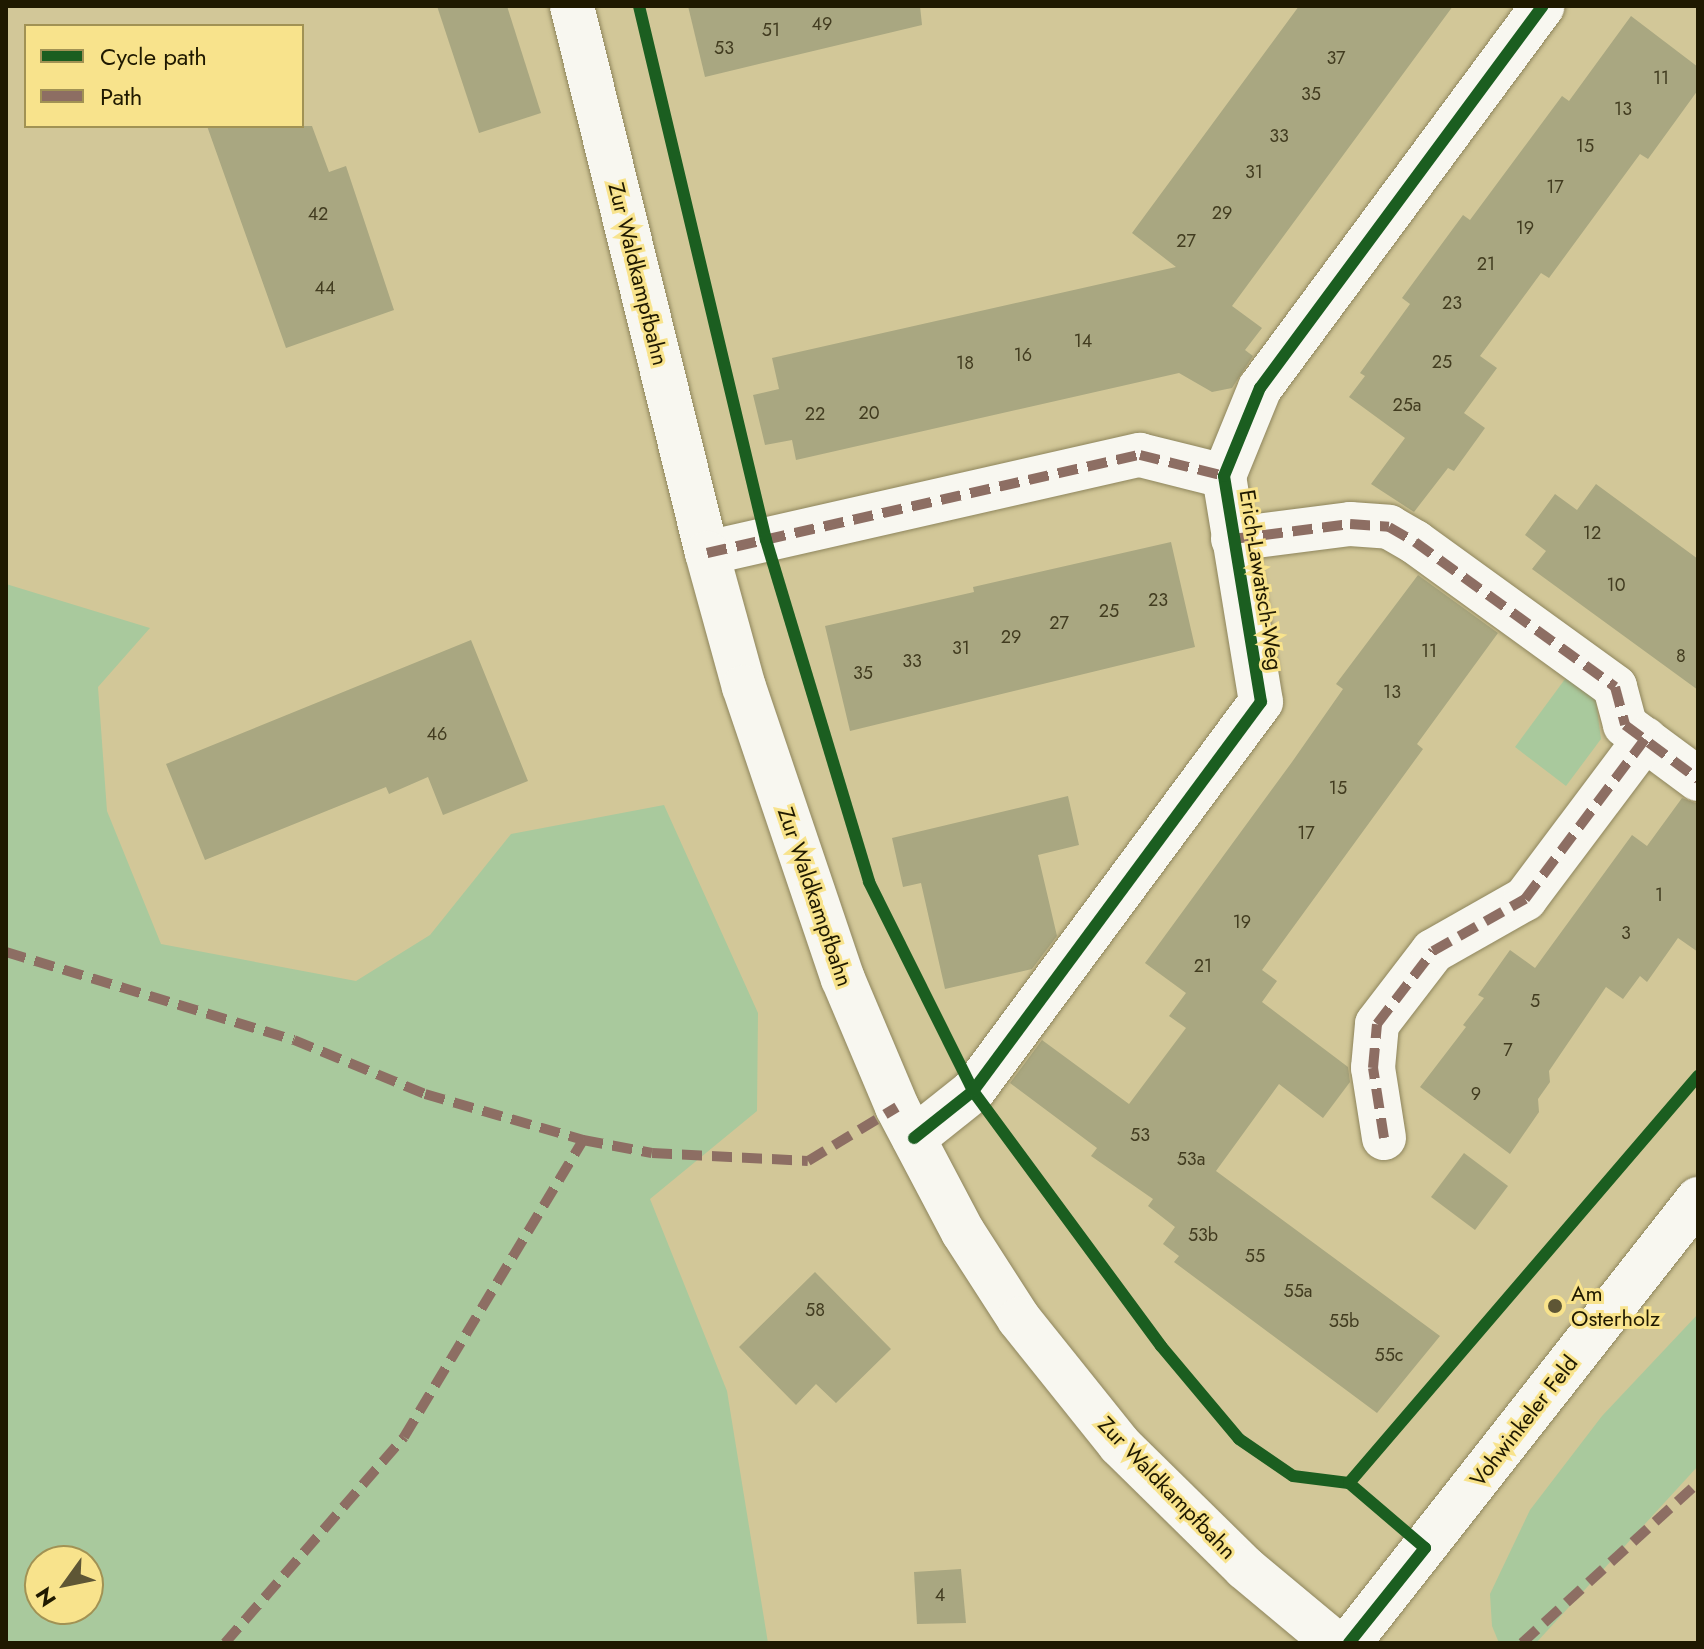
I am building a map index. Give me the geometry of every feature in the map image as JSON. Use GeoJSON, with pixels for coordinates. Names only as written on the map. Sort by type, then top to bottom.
{"type":"FeatureCollection","features":[{"type":"Feature","properties":{"kind":"street","name":"Zur Waldkampfbahn"},"geometry":{"type":"LineString","coordinates":[[572,6],[707,553],[744,687],[843,979],[914,1138],[963,1232],[1019,1319],[1120,1445],[1245,1568],[1335,1643]]}},
{"type":"Feature","properties":{"kind":"street","name":"Erich-Lawatsch-Weg"},"geometry":{"type":"LineString","coordinates":[[914,1138],[973,1091],[1261,702],[1224,476],[1260,388],[1543,6]]}},
{"type":"Feature","properties":{"kind":"street","name":"Erich-Lawatsch-Weg"},"geometry":{"type":"LineString","coordinates":[[707,553],[1140,455],[1224,476]]}},
{"type":"Feature","properties":{"kind":"street","name":"Erich-Lawatsch-Weg"},"geometry":{"type":"LineString","coordinates":[[1233,539],[1350,524],[1389,527],[1415,542],[1615,687],[1625,725],[1698,779]]}},
{"type":"Feature","properties":{"kind":"street"},"geometry":{"type":"LineString","coordinates":[[1384,1138],[1373,1068],[1377,1024],[1433,951],[1525,899],[1645,739]]}},
{"type":"Feature","properties":{"kind":"street","name":"Vohwinkeler Feld"},"geometry":{"type":"LineString","coordinates":[[1349,1643],[1698,1199]]}},
{"type":"Feature","properties":{"kind":"green space"},"geometry":{"type":"Polygon","coordinates":[[[6,584],[150,628],[98,687],[107,811],[161,944],[356,981],[430,935],[511,834],[664,805],[758,1013],[757,1111],[650,1199],[727,1391],[768,1643],[6,1643],[6,584]]]}},
{"type":"Feature","properties":{"kind":"green space"},"geometry":{"type":"Polygon","coordinates":[[[1568,675],[1595,694],[1601,739],[1566,786],[1515,747],[1568,675]]]}},
{"type":"Feature","properties":{"kind":"green space"},"geometry":{"type":"Polygon","coordinates":[[[1698,1314],[1698,1466],[1536,1643],[1499,1643],[1492,1626],[1490,1594],[1530,1510],[1602,1416],[1698,1314]]]}},
{"type":"Feature","properties":{"kind":"building"},"geometry":{"type":"Polygon","coordinates":[[[437,6],[507,6],[541,113],[479,133],[437,6]]]}},
{"type":"Feature","properties":{"kind":"building"},"geometry":{"type":"Polygon","coordinates":[[[688,6],[920,6],[922,25],[705,77],[688,6]]]}},
{"type":"Feature","properties":{"kind":"building"},"geometry":{"type":"Polygon","coordinates":[[[1299,6],[1453,6],[1232,306],[1262,328],[1245,350],[1253,356],[1232,388],[1212,392],[1179,373],[796,460],[792,440],[765,445],[753,395],[779,389],[772,358],[1176,267],[1132,233],[1299,6]]]}},
{"type":"Feature","properties":{"kind":"building"},"geometry":{"type":"Polygon","coordinates":[[[1631,16],[1698,67],[1698,90],[1648,159],[1640,154],[1549,278],[1541,273],[1480,356],[1497,368],[1464,413],[1485,428],[1454,471],[1448,468],[1414,512],[1371,484],[1405,438],[1349,397],[1365,376],[1360,373],[1410,304],[1402,298],[1463,215],[1470,220],[1562,96],[1569,101],[1631,16]]]}},
{"type":"Feature","properties":{"kind":"building"},"geometry":{"type":"Polygon","coordinates":[[[312,126],[329,172],[346,166],[394,310],[286,348],[208,128],[312,126]]]}},
{"type":"Feature","properties":{"kind":"building"},"geometry":{"type":"Polygon","coordinates":[[[1596,484],[1698,559],[1698,690],[1532,569],[1546,551],[1525,535],[1555,494],[1577,510],[1596,484]]]}},
{"type":"Feature","properties":{"kind":"building"},"geometry":{"type":"Polygon","coordinates":[[[1171,542],[1195,647],[850,731],[825,626],[974,592],[973,587],[1171,542]]]}},
{"type":"Feature","properties":{"kind":"building"},"geometry":{"type":"Polygon","coordinates":[[[1418,575],[1498,633],[1417,744],[1423,749],[1262,970],[1277,981],[1262,1002],[1348,1067],[1350,1082],[1323,1118],[1279,1084],[1216,1171],[1440,1336],[1377,1413],[1174,1262],[1179,1256],[1163,1244],[1175,1227],[1148,1206],[1153,1199],[1091,1156],[1097,1148],[1010,1083],[1042,1040],[1129,1104],[1186,1028],[1169,1016],[1186,993],[1145,963],[1292,762],[1343,689],[1336,684],[1418,575]]]}},
{"type":"Feature","properties":{"kind":"building"},"geometry":{"type":"Polygon","coordinates":[[[471,640],[528,781],[443,815],[428,777],[389,794],[386,787],[205,860],[166,764],[471,640]]]}},
{"type":"Feature","properties":{"kind":"building"},"geometry":{"type":"Polygon","coordinates":[[[1068,796],[1079,845],[1038,855],[1057,936],[1032,969],[945,989],[921,883],[903,887],[892,838],[1068,796]]]}},
{"type":"Feature","properties":{"kind":"building"},"geometry":{"type":"Polygon","coordinates":[[[1682,798],[1698,804],[1698,952],[1678,938],[1647,982],[1640,976],[1623,999],[1606,987],[1549,1071],[1550,1082],[1538,1099],[1539,1112],[1510,1154],[1420,1087],[1466,1027],[1463,1025],[1484,998],[1478,995],[1510,950],[1535,968],[1632,835],[1647,846],[1682,798]]]}},
{"type":"Feature","properties":{"kind":"building"},"geometry":{"type":"Polygon","coordinates":[[[1464,1153],[1508,1186],[1475,1230],[1431,1197],[1464,1153]]]}},
{"type":"Feature","properties":{"kind":"building"},"geometry":{"type":"Polygon","coordinates":[[[815,1272],[891,1349],[836,1403],[816,1384],[796,1405],[739,1347],[815,1272]]]}},
{"type":"Feature","properties":{"kind":"building"},"geometry":{"type":"Polygon","coordinates":[[[961,1569],[966,1623],[917,1624],[914,1572],[961,1569]]]}},
{"type":"Feature","properties":{"kind":"marked path"},"geometry":{"type":"LineString","coordinates":[[707,553],[1140,455],[1224,476]]}},
{"type":"Feature","properties":{"kind":"marked path"},"geometry":{"type":"LineString","coordinates":[[1233,539],[1350,524],[1389,527],[1415,542],[1615,687],[1625,725],[1698,779]]}},
{"type":"Feature","properties":{"kind":"marked path"},"geometry":{"type":"LineString","coordinates":[[1384,1138],[1373,1068],[1377,1024],[1433,951],[1525,899],[1645,739]]}},
{"type":"Feature","properties":{"kind":"marked path"},"geometry":{"type":"LineString","coordinates":[[6,952],[294,1040],[425,1094],[583,1140],[652,1153],[808,1161],[897,1107]]}},
{"type":"Feature","properties":{"kind":"marked path"},"geometry":{"type":"LineString","coordinates":[[225,1643],[404,1437],[583,1140]]}},
{"type":"Feature","properties":{"kind":"marked path"},"geometry":{"type":"LineString","coordinates":[[1522,1643],[1698,1483]]}},
{"type":"Feature","properties":{"kind":"cycle path"},"geometry":{"type":"LineString","coordinates":[[639,6],[766,540],[869,882],[973,1091],[1161,1346],[1239,1439],[1293,1476],[1349,1483],[1425,1548],[1349,1643]]}},
{"type":"Feature","properties":{"kind":"cycle path"},"geometry":{"type":"LineString","coordinates":[[914,1138],[973,1091],[1261,702],[1224,476],[1260,388],[1543,6]]}},
{"type":"Feature","properties":{"kind":"cycle path"},"geometry":{"type":"LineString","coordinates":[[1349,1483],[1698,1076]]}},
{"type":"Feature","properties":{"kind":"place","name":"Am Osterholz"},"geometry":{"type":"Point","coordinates":[1555,1306]}}]}
